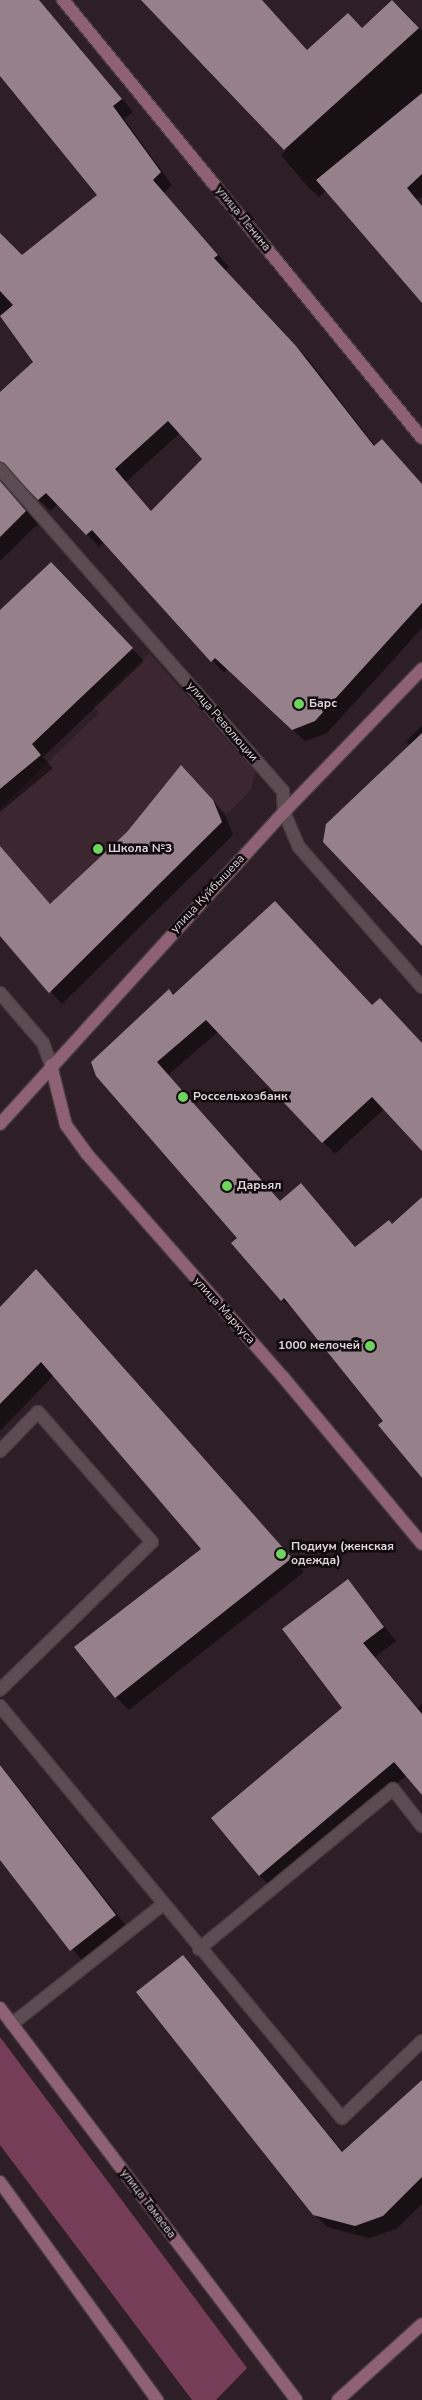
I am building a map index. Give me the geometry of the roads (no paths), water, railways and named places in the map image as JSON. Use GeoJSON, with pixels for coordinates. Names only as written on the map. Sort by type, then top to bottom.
{"type":"FeatureCollection","features":[{"type":"Feature","properties":{"kind":"main road","name":"улица Ленина"},"geometry":{"type":"LineString","coordinates":[[63,0],[422,438]]}},
{"type":"Feature","properties":{"kind":"main road","name":"улица Куйбышева"},"geometry":{"type":"LineString","coordinates":[[0,1124],[51,1065],[284,812],[422,669]]}},
{"type":"Feature","properties":{"kind":"main road","name":"улица Маркуса"},"geometry":{"type":"LineString","coordinates":[[51,1065],[66,1125],[87,1154],[283,1376],[422,1544]]}},
{"type":"Feature","properties":{"kind":"main road","name":"улица Тамаева"},"geometry":{"type":"LineString","coordinates":[[0,2008],[296,2400]]}},
{"type":"Feature","properties":{"kind":"main road"},"geometry":{"type":"LineString","coordinates":[[0,2182],[157,2400]]}},
{"type":"Feature","properties":{"kind":"main road"},"geometry":{"type":"LineString","coordinates":[[338,2400],[422,2324]]}},
{"type":"Feature","properties":{"kind":"street","name":"улица Революции"},"geometry":{"type":"LineString","coordinates":[[0,469],[282,790],[284,812],[299,847],[422,987]]}},
{"type":"Feature","properties":{"kind":"street"},"geometry":{"type":"LineString","coordinates":[[0,993],[43,1043],[51,1065]]}},
{"type":"Feature","properties":{"kind":"street"},"geometry":{"type":"LineString","coordinates":[[0,1452],[38,1412],[152,1542],[0,1690]]}},
{"type":"Feature","properties":{"kind":"street"},"geometry":{"type":"LineString","coordinates":[[0,1706],[162,1905],[342,2118],[422,2041]]}},
{"type":"Feature","properties":{"kind":"street"},"geometry":{"type":"LineString","coordinates":[[199,1949],[393,1789],[422,1826]]}},
{"type":"Feature","properties":{"kind":"street"},"geometry":{"type":"LineString","coordinates":[[12,2024],[162,1905]]}},
{"type":"Feature","properties":{"kind":"place","name":"Барс"},"geometry":{"type":"Point","coordinates":[299,704]}},
{"type":"Feature","properties":{"kind":"place","name":"Школа №3"},"geometry":{"type":"Point","coordinates":[98,849]}},
{"type":"Feature","properties":{"kind":"place","name":"Россельхозбанк"},"geometry":{"type":"Point","coordinates":[183,1097]}},
{"type":"Feature","properties":{"kind":"place","name":"Дарьял"},"geometry":{"type":"Point","coordinates":[227,1186]}},
{"type":"Feature","properties":{"kind":"place","name":"1000 мелочей"},"geometry":{"type":"Point","coordinates":[370,1346]}},
{"type":"Feature","properties":{"kind":"place","name":"Подиум (женская одежда)"},"geometry":{"type":"Point","coordinates":[281,1554]}}]}
